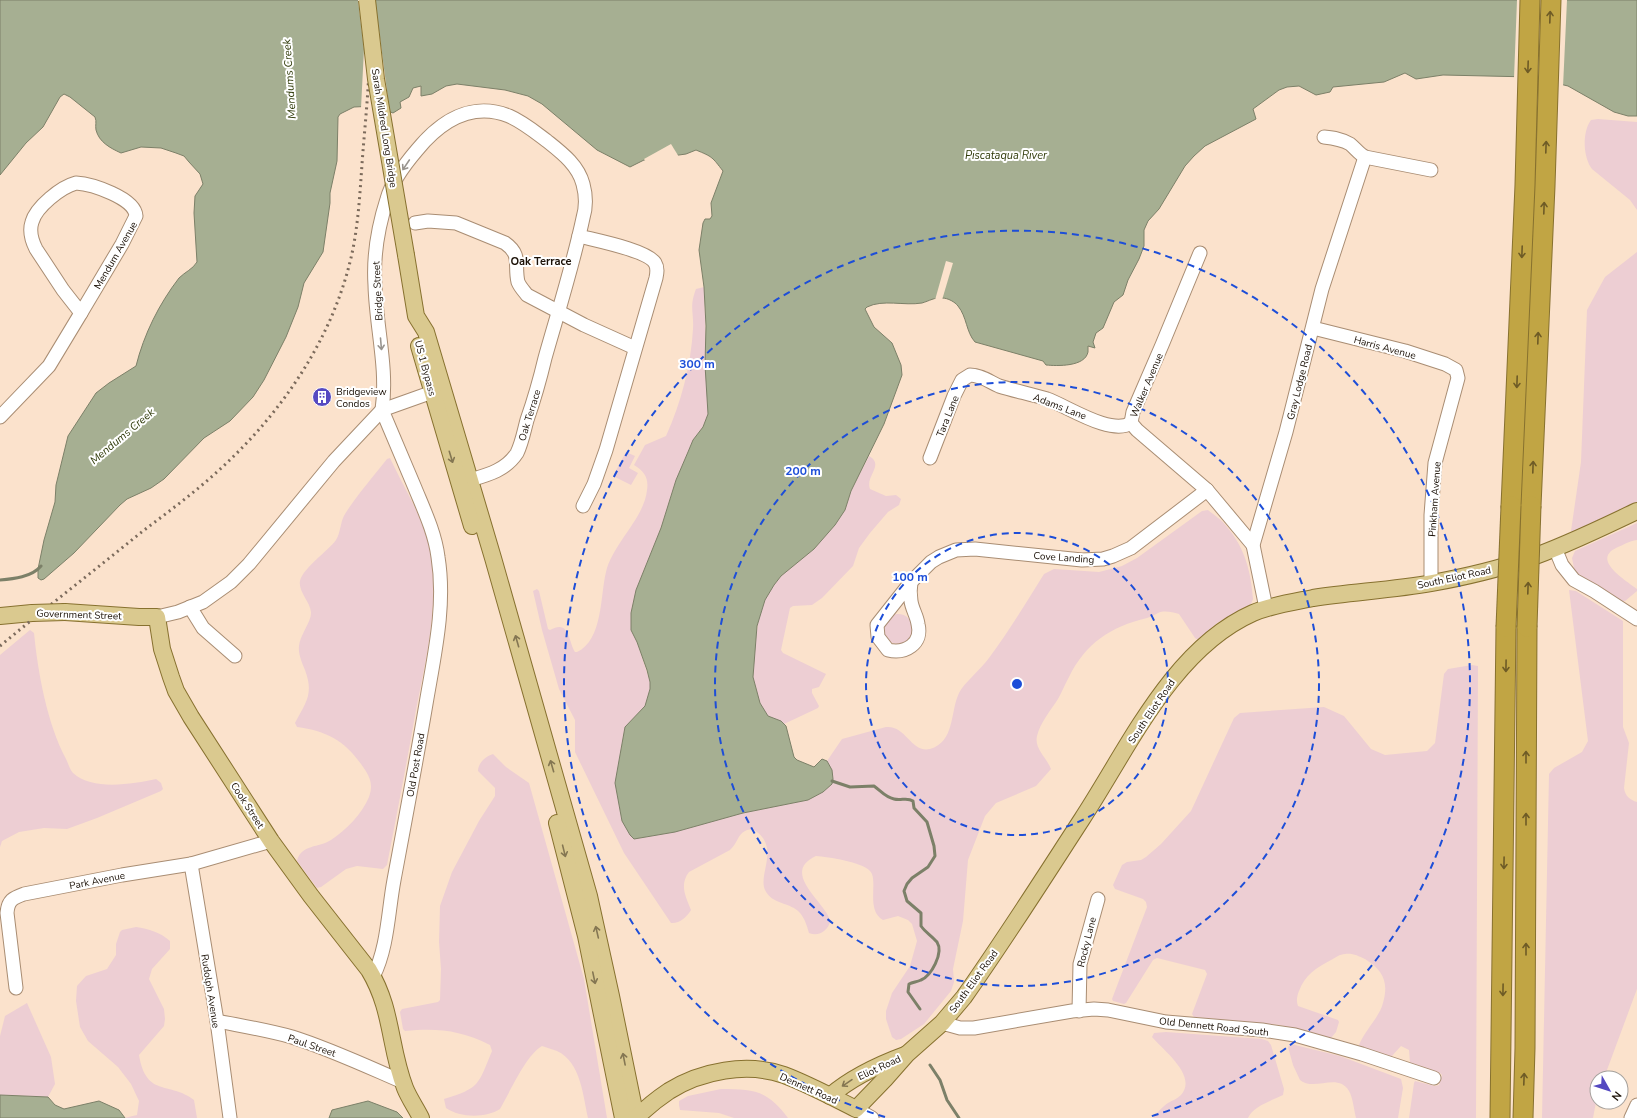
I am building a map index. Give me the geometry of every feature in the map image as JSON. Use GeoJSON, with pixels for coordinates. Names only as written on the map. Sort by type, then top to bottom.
{"type":"FeatureCollection","features":[{"type":"Feature","properties":{"kind":"highway"},"geometry":{"type":"LineString","coordinates":[[1500,1118],[1506,627],[1525,177],[1530,0]]}},
{"type":"Feature","properties":{"kind":"highway"},"geometry":{"type":"LineString","coordinates":[[1523,1118],[1525,1048],[1527,628],[1551,0]]}},
{"type":"Feature","properties":{"kind":"main road","name":"Sarah Mildred Long Bridge"},"geometry":{"type":"LineString","coordinates":[[367,0],[376,79],[416,316],[426,332],[437,390]]}},
{"type":"Feature","properties":{"kind":"main road"},"geometry":{"type":"LineString","coordinates":[[437,390],[589,896],[611,996],[626,1100],[623,1118]]}},
{"type":"Feature","properties":{"kind":"main road","name":"US 1 Bypass"},"geometry":{"type":"LineString","coordinates":[[437,390],[440,420],[464,481]]}},
{"type":"Feature","properties":{"kind":"main road","name":"South Eliot Road"},"geometry":{"type":"LineString","coordinates":[[907,1054],[942,1023],[964,997],[1082,819],[1164,689],[1189,660],[1206,644],[1240,620],[1266,608],[1318,598],[1431,583],[1490,570],[1527,559],[1555,548],[1637,511]]}},
{"type":"Feature","properties":{"kind":"main road","name":"Government Street"},"geometry":{"type":"LineString","coordinates":[[0,616],[65,612],[157,617]]}},
{"type":"Feature","properties":{"kind":"main road","name":"Cook Street"},"geometry":{"type":"LineString","coordinates":[[157,617],[162,649],[176,691],[190,717],[271,841],[373,977]]}},
{"type":"Feature","properties":{"kind":"main road"},"geometry":{"type":"LineString","coordinates":[[373,977],[385,1005],[403,1082],[421,1118]]}},
{"type":"Feature","properties":{"kind":"main road","name":"Eliot Road"},"geometry":{"type":"LineString","coordinates":[[830,1096],[864,1072],[907,1054]]}},
{"type":"Feature","properties":{"kind":"main road","name":"Eliot Road"},"geometry":{"type":"LineString","coordinates":[[856,1109],[907,1054]]}},
{"type":"Feature","properties":{"kind":"main road","name":"Dennett Road"},"geometry":{"type":"LineString","coordinates":[[636,1118],[668,1091],[684,1082],[708,1074],[738,1069],[761,1070],[783,1075],[856,1109]]}},
{"type":"Feature","properties":{"kind":"main road"},"geometry":{"type":"LineString","coordinates":[[626,1100],[636,1118]]}},
{"type":"Feature","properties":{"kind":"street","name":"Bridge Street"},"geometry":{"type":"LineString","coordinates":[[382,410],[384,387],[374,263],[378,230],[387,196],[392,186],[410,159],[431,135],[448,121],[460,115],[487,111],[503,114],[528,127],[564,154],[575,168],[583,184]]}},
{"type":"Feature","properties":{"kind":"street"},"geometry":{"type":"LineString","coordinates":[[1324,136],[1342,140],[1365,157],[1431,170]]}},
{"type":"Feature","properties":{"kind":"street","name":"Gray Lodge Road"},"geometry":{"type":"LineString","coordinates":[[1266,608],[1253,544],[1286,432],[1322,289],[1365,157]]}},
{"type":"Feature","properties":{"kind":"street","name":"Mendum Avenue"},"geometry":{"type":"LineString","coordinates":[[0,417],[49,366],[81,313],[122,244],[136,216],[134,208],[120,197],[85,185],[76,184],[70,185],[56,193],[38,211],[32,222],[31,231],[33,243],[36,249],[62,290],[81,313]]}},
{"type":"Feature","properties":{"kind":"street","name":"Oak Terrace"},"geometry":{"type":"LineString","coordinates":[[464,481],[501,469],[510,462],[517,453],[558,312],[583,218],[585,203],[583,184]]}},
{"type":"Feature","properties":{"kind":"street"},"geometry":{"type":"LineString","coordinates":[[415,223],[428,221],[456,223],[505,243],[511,247],[516,254],[518,282],[528,295],[584,325],[636,348]]}},
{"type":"Feature","properties":{"kind":"street"},"geometry":{"type":"LineString","coordinates":[[578,236],[634,251],[652,259],[657,268],[656,278],[605,456],[594,484],[583,506]]}},
{"type":"Feature","properties":{"kind":"street","name":"Walker Avenue"},"geometry":{"type":"LineString","coordinates":[[1200,253],[1133,412],[1131,423],[1137,430],[1207,490],[1253,544]]}},
{"type":"Feature","properties":{"kind":"street","name":"Harris Avenue"},"geometry":{"type":"LineString","coordinates":[[1313,328],[1405,351],[1445,364],[1456,370]]}},
{"type":"Feature","properties":{"kind":"street","name":"Pinkham Avenue"},"geometry":{"type":"LineString","coordinates":[[1431,583],[1431,515],[1435,463],[1458,378],[1456,370]]}},
{"type":"Feature","properties":{"kind":"street","name":"Adams Lane"},"geometry":{"type":"LineString","coordinates":[[967,376],[974,375],[998,385],[1048,400],[1094,420],[1112,426],[1121,427],[1131,423]]}},
{"type":"Feature","properties":{"kind":"street","name":"Tara Lane"},"geometry":{"type":"LineString","coordinates":[[930,458],[954,396],[962,380],[967,376]]}},
{"type":"Feature","properties":{"kind":"street"},"geometry":{"type":"LineString","coordinates":[[157,617],[190,607],[212,596],[239,575],[334,461],[382,410],[437,390]]}},
{"type":"Feature","properties":{"kind":"street","name":"Old Post Road"},"geometry":{"type":"LineString","coordinates":[[373,977],[385,944],[390,899],[434,657],[440,611],[438,557],[435,541],[423,508],[382,410]]}},
{"type":"Feature","properties":{"kind":"street","name":"Cove Landing"},"geometry":{"type":"LineString","coordinates":[[911,582],[910,599],[918,624],[918,639],[914,645],[907,649],[900,651],[888,650],[878,638],[877,625],[911,582],[931,562],[939,557],[956,550],[975,549],[1082,560],[1103,559],[1131,548],[1207,490]]}},
{"type":"Feature","properties":{"kind":"street"},"geometry":{"type":"LineString","coordinates":[[1555,548],[1562,564],[1574,580],[1637,619]]}},
{"type":"Feature","properties":{"kind":"street"},"geometry":{"type":"LineString","coordinates":[[190,607],[203,628],[235,656]]}},
{"type":"Feature","properties":{"kind":"street","name":"Park Avenue"},"geometry":{"type":"LineString","coordinates":[[16,988],[7,913],[8,903],[13,898],[24,894],[122,875],[191,864],[271,841]]}},
{"type":"Feature","properties":{"kind":"street","name":"Rudolph Avenue"},"geometry":{"type":"LineString","coordinates":[[191,864],[230,1118]]}},
{"type":"Feature","properties":{"kind":"street","name":"Rocky Lane"},"geometry":{"type":"LineString","coordinates":[[1079,1011],[1080,964],[1098,899]]}},
{"type":"Feature","properties":{"kind":"street","name":"Old Dennett Road South"},"geometry":{"type":"LineString","coordinates":[[942,1023],[960,1028],[974,1028],[1079,1011],[1094,1009],[1108,1010],[1166,1022],[1262,1030],[1295,1035],[1362,1054],[1434,1078]]}},
{"type":"Feature","properties":{"kind":"street","name":"Paul Street"},"geometry":{"type":"LineString","coordinates":[[216,1021],[274,1032],[293,1038],[336,1053],[403,1082]]}},
{"type":"Feature","properties":{"kind":"street"},"geometry":{"type":"LineString","coordinates":[[1631,1118],[1637,1105]]}},
{"type":"Feature","properties":{"kind":"street","name":"Dennett Road"},"geometry":{"type":"LineString","coordinates":[[856,1109],[872,1118]]}},
{"type":"Feature","properties":{"kind":"shaded area"},"geometry":{"type":"Polygon","coordinates":[[[1598,119],[1637,122],[1637,210],[1630,200],[1592,169],[1589,164],[1585,151],[1586,131],[1591,120],[1598,119]]]}},
{"type":"Feature","properties":{"kind":"shaded area"},"geometry":{"type":"Polygon","coordinates":[[[1637,252],[1637,502],[1573,532],[1571,531],[1581,462],[1587,310],[1605,277],[1637,252]]]}},
{"type":"Feature","properties":{"kind":"shaded area"},"geometry":{"type":"Polygon","coordinates":[[[704,287],[708,414],[703,427],[693,440],[676,480],[661,528],[636,590],[631,613],[631,630],[637,642],[650,682],[650,689],[645,706],[625,727],[619,762],[634,839],[675,832],[743,813],[808,800],[823,792],[832,784],[832,770],[827,761],[842,739],[886,727],[899,730],[918,747],[923,749],[930,749],[938,745],[944,740],[948,733],[956,701],[961,689],[986,662],[1044,574],[1054,569],[1099,572],[1122,566],[1137,558],[1202,511],[1208,510],[1223,522],[1233,535],[1243,552],[1249,570],[1253,599],[1251,604],[1217,623],[1198,640],[1195,638],[1179,614],[1163,612],[1122,626],[1100,638],[1083,655],[1038,731],[1037,745],[1051,769],[1036,786],[996,803],[985,816],[968,860],[963,921],[953,969],[954,982],[951,991],[924,1024],[901,1039],[896,1040],[892,1037],[886,1019],[886,1011],[892,993],[910,966],[917,941],[912,924],[908,920],[898,916],[883,920],[878,915],[873,902],[872,875],[866,868],[844,860],[816,856],[806,863],[802,871],[803,879],[827,914],[830,921],[825,930],[820,933],[811,934],[809,933],[805,920],[796,909],[777,901],[768,895],[764,884],[767,862],[767,846],[757,832],[747,830],[741,834],[730,850],[689,872],[684,882],[684,891],[691,910],[682,920],[671,923],[624,853],[575,752],[575,720],[559,689],[542,630],[533,591],[537,589],[539,591],[548,629],[550,630],[561,627],[565,629],[575,652],[585,646],[592,638],[599,616],[606,572],[610,561],[635,521],[645,501],[647,490],[646,478],[643,472],[634,465],[645,445],[666,436],[681,397],[688,370],[692,343],[692,305],[694,295],[696,289],[704,287]]]}},
{"type":"Feature","properties":{"kind":"shaded area"},"geometry":{"type":"Polygon","coordinates":[[[626,452],[635,456],[629,468],[638,473],[631,485],[613,476],[626,452]]]}},
{"type":"Feature","properties":{"kind":"shaded area"},"geometry":{"type":"Polygon","coordinates":[[[869,456],[875,463],[869,484],[870,489],[886,496],[896,495],[901,499],[899,505],[888,512],[859,548],[853,566],[822,598],[812,605],[793,606],[790,608],[781,650],[783,653],[826,674],[819,687],[812,689],[812,693],[819,706],[818,708],[784,724],[770,718],[765,713],[760,703],[753,677],[759,617],[765,600],[781,576],[814,549],[835,525],[845,510],[851,491],[869,456]]]}},
{"type":"Feature","properties":{"kind":"shaded area"},"geometry":{"type":"Polygon","coordinates":[[[390,458],[419,516],[430,550],[433,569],[433,610],[427,650],[387,865],[383,869],[357,866],[346,869],[321,887],[317,888],[297,861],[299,856],[306,849],[331,840],[348,826],[366,803],[369,797],[371,783],[355,756],[341,743],[326,734],[297,727],[295,723],[308,698],[309,692],[308,678],[300,658],[299,649],[301,637],[310,620],[311,612],[309,604],[302,593],[300,581],[311,565],[336,540],[345,514],[387,459],[390,458]]]}},
{"type":"Feature","properties":{"kind":"shaded area"},"geometry":{"type":"Polygon","coordinates":[[[1637,523],[1637,540],[1616,548],[1609,553],[1607,558],[1613,570],[1637,589],[1637,591],[1625,601],[1620,601],[1575,573],[1572,558],[1575,551],[1637,523]]]}},
{"type":"Feature","properties":{"kind":"shaded area"},"geometry":{"type":"Polygon","coordinates":[[[1569,590],[1576,591],[1623,621],[1623,727],[1629,743],[1624,788],[1628,797],[1637,802],[1637,989],[1607,1070],[1589,1070],[1589,1110],[1595,1110],[1593,1118],[1542,1118],[1549,774],[1554,768],[1582,752],[1588,741],[1569,590]]]}},
{"type":"Feature","properties":{"kind":"shaded area"},"geometry":{"type":"Polygon","coordinates":[[[898,614],[909,618],[913,629],[909,640],[898,644],[887,640],[883,629],[887,618],[898,614]]]}},
{"type":"Feature","properties":{"kind":"shaded area"},"geometry":{"type":"Polygon","coordinates":[[[30,630],[34,633],[44,698],[59,745],[73,773],[81,779],[91,782],[113,785],[156,779],[161,783],[163,789],[97,818],[67,829],[44,828],[19,832],[2,841],[0,847],[0,655],[30,630]]]}},
{"type":"Feature","properties":{"kind":"shaded area"},"geometry":{"type":"Polygon","coordinates":[[[1472,665],[1478,666],[1476,1118],[1409,1118],[1415,1081],[1435,1086],[1439,1085],[1442,1075],[1410,1063],[1409,1050],[1401,1046],[1391,1057],[1361,1048],[1359,1045],[1383,1003],[1385,996],[1385,983],[1380,972],[1371,963],[1355,955],[1341,955],[1316,969],[1301,985],[1298,995],[1298,1006],[1338,1020],[1339,1022],[1336,1032],[1331,1038],[1280,1025],[1194,1017],[1192,1014],[1207,974],[1205,970],[1157,958],[1153,960],[1126,1003],[1124,1004],[1113,1001],[1112,999],[1147,907],[1146,902],[1143,899],[1115,889],[1113,885],[1122,865],[1127,862],[1141,860],[1146,857],[1161,844],[1191,811],[1234,718],[1240,713],[1324,707],[1344,716],[1371,749],[1385,755],[1427,751],[1435,743],[1444,674],[1448,669],[1472,665]]]}},
{"type":"Feature","properties":{"kind":"shaded area"},"geometry":{"type":"Polygon","coordinates":[[[493,754],[506,767],[529,783],[584,979],[607,1118],[588,1118],[580,1080],[571,1063],[565,1056],[557,1051],[542,1046],[524,1065],[500,1109],[488,1114],[473,1116],[458,1114],[446,1108],[444,1099],[465,1092],[476,1084],[484,1071],[492,1051],[490,1045],[469,1036],[448,1031],[405,1031],[403,1029],[400,1012],[402,1009],[438,1002],[440,1000],[440,906],[452,872],[479,821],[495,796],[495,788],[478,771],[479,765],[483,760],[493,754]]]}},
{"type":"Feature","properties":{"kind":"shaded area"},"geometry":{"type":"Polygon","coordinates":[[[136,927],[154,931],[170,941],[170,949],[152,969],[149,979],[164,1009],[164,1026],[139,1055],[142,1068],[147,1078],[153,1083],[185,1094],[194,1100],[197,1118],[124,1118],[137,1115],[139,1101],[131,1084],[118,1067],[88,1041],[80,1027],[76,1001],[77,986],[86,976],[107,969],[116,955],[116,944],[120,932],[122,930],[136,927]]]}},
{"type":"Feature","properties":{"kind":"shaded area"},"geometry":{"type":"Polygon","coordinates":[[[27,1003],[51,1057],[55,1084],[48,1097],[5,1095],[0,1118],[0,1036],[5,1016],[27,1003]]]}},
{"type":"Feature","properties":{"kind":"shaded area"},"geometry":{"type":"Polygon","coordinates":[[[1166,1032],[1262,1039],[1268,1041],[1271,1045],[1284,1089],[1283,1095],[1254,1110],[1248,1118],[1153,1118],[1164,1106],[1178,1098],[1185,1088],[1185,1080],[1177,1064],[1152,1037],[1154,1033],[1166,1032]]]}},
{"type":"Feature","properties":{"kind":"shaded area"},"geometry":{"type":"Polygon","coordinates":[[[1291,1044],[1340,1056],[1401,1079],[1403,1088],[1398,1118],[1356,1118],[1349,1091],[1344,1086],[1339,1083],[1332,1082],[1312,1084],[1300,1080],[1293,1065],[1288,1047],[1291,1044]]]}},
{"type":"Feature","properties":{"kind":"shaded area"},"geometry":{"type":"Polygon","coordinates":[[[721,1089],[742,1090],[759,1093],[773,1102],[788,1118],[734,1118],[719,1113],[680,1110],[679,1101],[688,1096],[721,1089]]]}},
{"type":"Feature","properties":{"kind":"water","name":"Piscataqua River"},"geometry":{"type":"Polygon","coordinates":[[[0,0],[1637,0],[1637,116],[1628,116],[1614,112],[1568,86],[1531,77],[1443,75],[1416,79],[1405,73],[1384,82],[1333,87],[1330,92],[1316,95],[1299,86],[1287,87],[1279,90],[1253,109],[1256,119],[1205,146],[1185,166],[1159,209],[1148,221],[1144,230],[1144,246],[1128,280],[1123,295],[1114,302],[1103,328],[1096,333],[1093,342],[1095,348],[1088,346],[1086,357],[1082,360],[1076,363],[1057,366],[1046,365],[1043,361],[975,342],[970,334],[961,310],[955,303],[947,299],[937,298],[915,304],[880,303],[867,307],[865,309],[874,327],[892,343],[901,365],[902,375],[884,424],[851,491],[845,510],[835,525],[814,549],[781,576],[765,600],[757,626],[753,677],[760,703],[768,716],[781,721],[786,726],[794,757],[797,760],[814,767],[822,759],[827,761],[832,770],[832,784],[823,792],[808,800],[743,813],[675,832],[634,839],[622,821],[615,783],[625,727],[645,706],[650,689],[647,670],[631,630],[631,613],[636,590],[661,528],[676,480],[693,440],[703,427],[708,414],[705,365],[706,326],[704,287],[699,250],[703,223],[705,219],[710,219],[712,216],[711,203],[723,171],[717,163],[706,154],[696,150],[686,154],[644,160],[630,167],[597,150],[542,104],[528,96],[505,90],[457,84],[446,86],[432,94],[421,96],[421,86],[413,88],[409,97],[400,102],[401,108],[393,113],[375,106],[354,107],[340,114],[338,117],[337,161],[330,193],[323,252],[304,283],[298,307],[286,337],[264,380],[253,397],[230,421],[204,438],[164,479],[151,488],[127,499],[74,553],[41,580],[38,578],[38,569],[44,540],[55,502],[56,485],[68,436],[96,393],[136,366],[143,342],[165,298],[179,278],[197,262],[194,213],[195,196],[203,184],[200,174],[184,156],[161,148],[141,147],[121,153],[109,147],[97,134],[95,117],[64,94],[60,97],[43,127],[26,143],[0,175],[0,0]]]}},
{"type":"Feature","properties":{"kind":"water"},"geometry":{"type":"Polygon","coordinates":[[[0,1095],[48,1097],[55,1105],[64,1109],[99,1101],[119,1110],[125,1118],[0,1118],[0,1095]]]}},
{"type":"Feature","properties":{"kind":"water"},"geometry":{"type":"Polygon","coordinates":[[[368,1101],[397,1112],[403,1118],[329,1118],[332,1110],[368,1101]]]}},
{"type":"Feature","properties":{"kind":"pier"},"geometry":{"type":"Polygon","coordinates":[[[358,0],[375,0],[390,114],[375,108],[361,108],[364,49],[358,0]]]}},
{"type":"Feature","properties":{"kind":"pier"},"geometry":{"type":"Polygon","coordinates":[[[1517,0],[1567,0],[1563,87],[1531,79],[1514,78],[1517,0]]]}},
{"type":"Feature","properties":{"kind":"pier"},"geometry":{"type":"Polygon","coordinates":[[[671,144],[679,157],[646,162],[644,159],[671,144]]]}},
{"type":"Feature","properties":{"kind":"pier"},"geometry":{"type":"Polygon","coordinates":[[[946,261],[953,263],[942,300],[935,300],[946,261]]]}},
{"type":"Feature","properties":{"kind":"waterway","name":"Mendums Creek"},"geometry":{"type":"LineString","coordinates":[[0,580],[28,575],[33,573],[41,566]]}},
{"type":"Feature","properties":{"kind":"waterway"},"geometry":{"type":"LineString","coordinates":[[832,781],[850,787],[874,786],[891,798],[911,800],[913,801],[914,808],[927,822],[934,846],[935,856],[928,867],[912,878],[904,891],[907,901],[921,913],[921,926],[937,942],[939,947],[938,958],[929,974],[925,978],[909,984],[908,992],[920,1009]]}},
{"type":"Feature","properties":{"kind":"waterway"},"geometry":{"type":"LineString","coordinates":[[930,1065],[940,1080],[947,1100],[959,1118]]}},
{"type":"Feature","properties":{"kind":"railway"},"geometry":{"type":"LineString","coordinates":[[0,646],[218,471],[262,427],[281,402],[316,349],[330,321],[341,292],[350,262],[355,235],[360,193],[369,76],[369,19],[367,0]]}},
{"type":"Feature","properties":{"kind":"place","name":"Bridgeview Condos"},"geometry":{"type":"Point","coordinates":[322,397]}},
{"type":"Feature","properties":{"kind":"district","name":"Oak Terrace"},"geometry":{"type":"Point","coordinates":[541,261]}}]}
